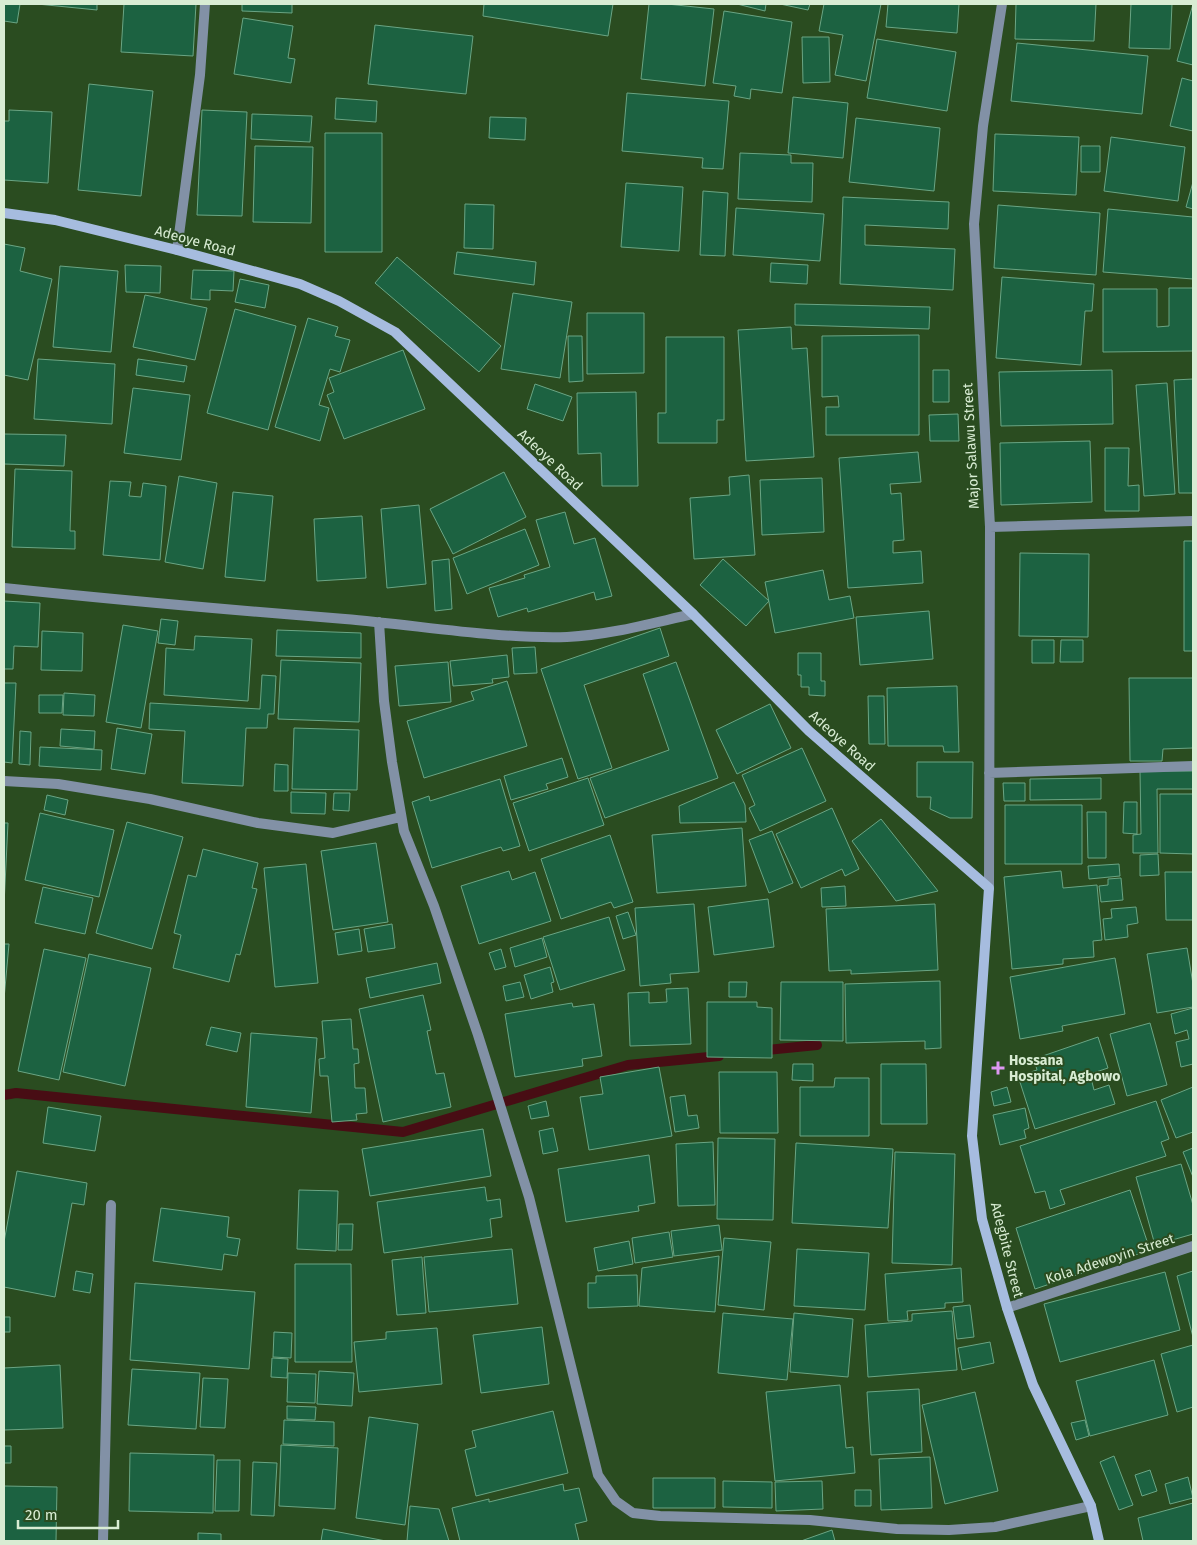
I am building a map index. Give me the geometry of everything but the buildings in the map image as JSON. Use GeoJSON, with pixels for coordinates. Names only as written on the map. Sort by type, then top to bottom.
{"type":"FeatureCollection","features":[{"type":"Feature","properties":{"kind":"street"},"geometry":{"type":"LineString","coordinates":[[177,250],[200,75],[205,4]]}},
{"type":"Feature","properties":{"kind":"street","name":"Major Salawu Street"},"geometry":{"type":"LineString","coordinates":[[989,888],[990,528],[974,224],[983,126],[1002,4]]}},
{"type":"Feature","properties":{"kind":"street","name":"Adeoye Road"},"geometry":{"type":"LineString","coordinates":[[4,213],[55,220],[177,250],[300,284],[339,301],[395,332],[693,614],[808,731],[989,888]]}},
{"type":"Feature","properties":{"kind":"street"},"geometry":{"type":"LineString","coordinates":[[990,528],[1193,522]]}},
{"type":"Feature","properties":{"kind":"street"},"geometry":{"type":"LineString","coordinates":[[4,588],[168,605],[379,622],[509,636],[568,637],[618,630],[693,614]]}},
{"type":"Feature","properties":{"kind":"street"},"geometry":{"type":"LineString","coordinates":[[379,622],[384,701],[404,831],[434,906],[478,1035],[529,1197],[598,1475],[616,1501],[633,1513],[660,1516],[810,1520],[897,1529],[949,1530],[995,1527],[1091,1506]]}},
{"type":"Feature","properties":{"kind":"street"},"geometry":{"type":"LineString","coordinates":[[989,773],[1193,766]]}},
{"type":"Feature","properties":{"kind":"street"},"geometry":{"type":"LineString","coordinates":[[4,781],[68,786],[150,799],[258,823],[333,833],[401,817]]}},
{"type":"Feature","properties":{"kind":"street","name":"Adegbite Street"},"geometry":{"type":"LineString","coordinates":[[989,888],[972,1136],[982,1219],[1033,1385],[1091,1506],[1100,1541]]}},
{"type":"Feature","properties":{"kind":"street"},"geometry":{"type":"LineString","coordinates":[[103,1541],[111,1205]]}},
{"type":"Feature","properties":{"kind":"street","name":"Kola Adewoyin Street"},"geometry":{"type":"LineString","coordinates":[[1008,1308],[1193,1246]]}},
{"type":"Feature","properties":{"kind":"waterway"},"geometry":{"type":"LineString","coordinates":[[758,1051],[817,1045]]}},
{"type":"Feature","properties":{"kind":"waterway"},"geometry":{"type":"LineString","coordinates":[[4,1095],[16,1093],[403,1132],[628,1065],[719,1056]]}},
{"type":"Feature","properties":{"kind":"place","name":"Hossana Hospital, Agbowo"},"geometry":{"type":"Point","coordinates":[998,1068]}}]}
